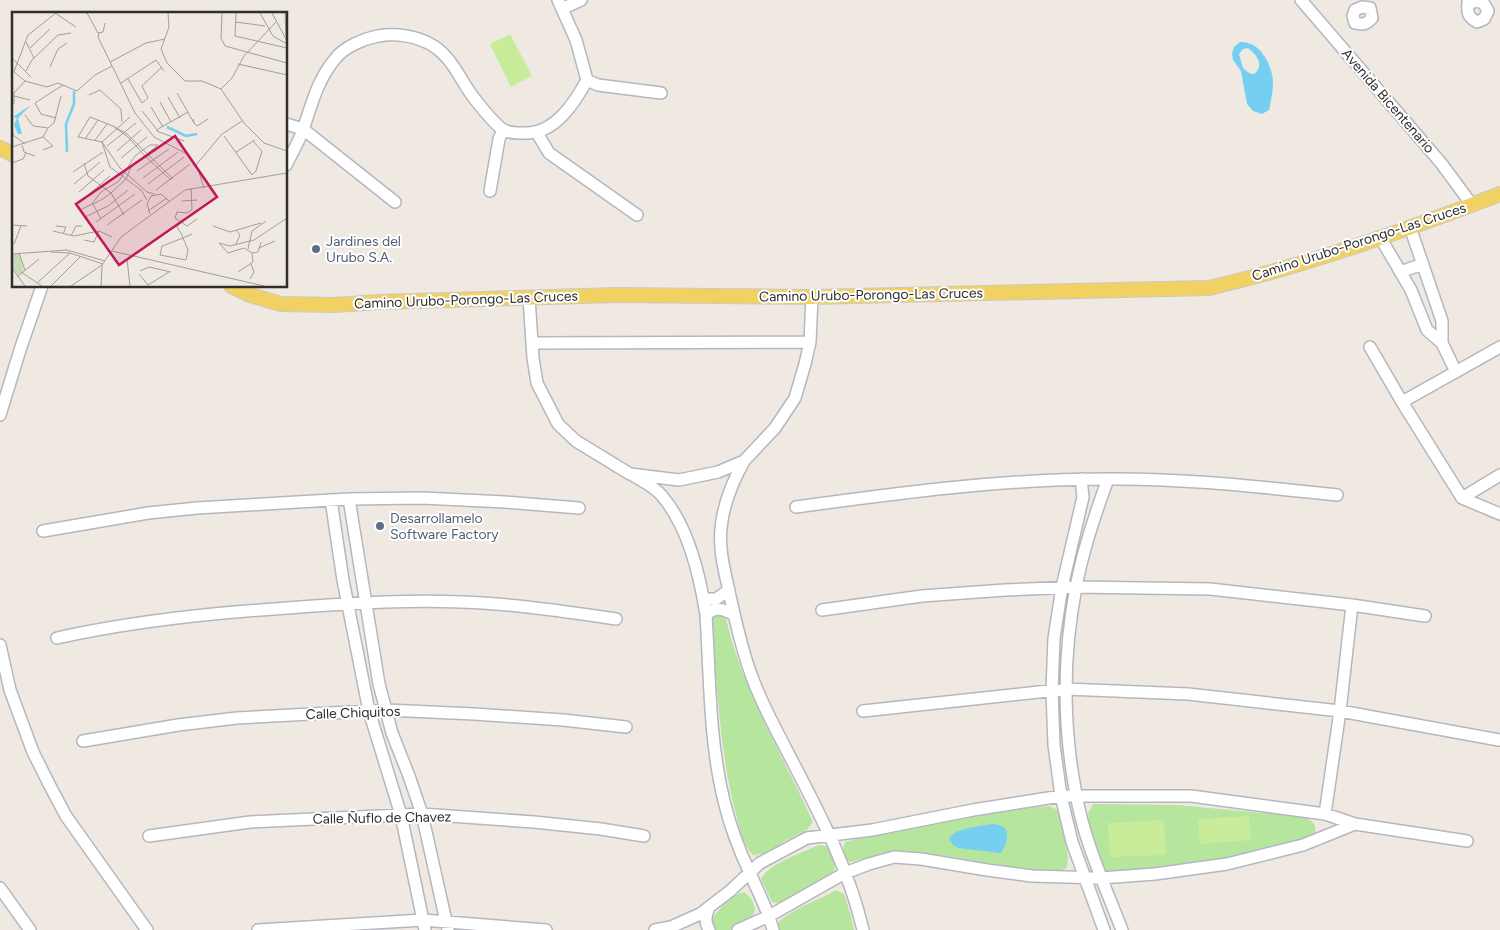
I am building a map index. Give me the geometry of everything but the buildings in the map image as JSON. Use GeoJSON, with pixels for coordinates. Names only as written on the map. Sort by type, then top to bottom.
{"type":"FeatureCollection","features":[{"type":"Feature","properties":{"kind":"main road"},"geometry":{"type":"LineString","coordinates":[[0,148],[12,154]]}},
{"type":"Feature","properties":{"kind":"main road","name":"Camino Urubo-Porongo-Las Cruces"},"geometry":{"type":"LineString","coordinates":[[234,288],[250,295],[281,304],[335,305],[616,295],[812,297],[1209,288],[1270,274],[1410,227],[1500,194]]}},
{"type":"Feature","properties":{"kind":"street"},"geometry":{"type":"LineString","coordinates":[[288,161],[303,129],[310,104],[323,75],[336,57],[369,38],[385,35],[412,36],[433,46],[455,66],[474,98],[503,130],[519,133],[538,133],[562,117],[577,100],[587,80],[576,40],[560,5],[580,0]]}},
{"type":"Feature","properties":{"kind":"street","name":"Avenida Bicentenario"},"geometry":{"type":"LineString","coordinates":[[1301,0],[1441,164],[1472,205]]}},
{"type":"Feature","properties":{"kind":"street"},"geometry":{"type":"LineString","coordinates":[[587,80],[598,85],[661,92]]}},
{"type":"Feature","properties":{"kind":"street"},"geometry":{"type":"LineString","coordinates":[[288,125],[303,129],[395,202]]}},
{"type":"Feature","properties":{"kind":"street"},"geometry":{"type":"LineString","coordinates":[[490,191],[499,139],[503,130]]}},
{"type":"Feature","properties":{"kind":"street"},"geometry":{"type":"LineString","coordinates":[[538,133],[549,153],[636,215]]}},
{"type":"Feature","properties":{"kind":"street"},"geometry":{"type":"LineString","coordinates":[[1410,227],[1442,321],[1442,343]]}},
{"type":"Feature","properties":{"kind":"street"},"geometry":{"type":"LineString","coordinates":[[1380,237],[1411,290],[1427,330],[1442,343],[1456,372]]}},
{"type":"Feature","properties":{"kind":"street"},"geometry":{"type":"LineString","coordinates":[[1400,272],[1423,264]]}},
{"type":"Feature","properties":{"kind":"street"},"geometry":{"type":"LineString","coordinates":[[0,415],[41,288]]}},
{"type":"Feature","properties":{"kind":"street"},"geometry":{"type":"LineString","coordinates":[[812,297],[810,342],[795,398],[775,428],[744,461],[735,477],[724,506],[721,548],[734,615],[752,677],[771,719],[830,835],[858,909],[863,930]]}},
{"type":"Feature","properties":{"kind":"street"},"geometry":{"type":"LineString","coordinates":[[529,298],[537,383],[558,424],[576,441],[654,488],[673,511],[683,528],[704,599],[717,766],[724,800],[733,830],[773,930]]}},
{"type":"Feature","properties":{"kind":"street"},"geometry":{"type":"LineString","coordinates":[[532,343],[810,342]]}},
{"type":"Feature","properties":{"kind":"street"},"geometry":{"type":"LineString","coordinates":[[1370,347],[1462,498],[1500,514]]}},
{"type":"Feature","properties":{"kind":"street"},"geometry":{"type":"LineString","coordinates":[[1402,402],[1500,347]]}},
{"type":"Feature","properties":{"kind":"street"},"geometry":{"type":"LineString","coordinates":[[630,474],[679,480],[718,472],[744,461]]}},
{"type":"Feature","properties":{"kind":"street"},"geometry":{"type":"LineString","coordinates":[[1462,498],[1500,476]]}},
{"type":"Feature","properties":{"kind":"street"},"geometry":{"type":"LineString","coordinates":[[1081,479],[1083,497],[1062,587],[1054,638],[1052,690],[1054,745],[1061,796],[1072,842],[1104,930]]}},
{"type":"Feature","properties":{"kind":"street"},"geometry":{"type":"LineString","coordinates":[[796,507],[920,490],[1081,479],[1200,482],[1337,495]]}},
{"type":"Feature","properties":{"kind":"street"},"geometry":{"type":"LineString","coordinates":[[1108,479],[1090,530],[1076,587],[1069,640],[1066,689],[1069,744],[1076,795],[1101,878],[1122,930]]}},
{"type":"Feature","properties":{"kind":"street"},"geometry":{"type":"LineString","coordinates":[[42,531],[148,513],[197,508],[349,499],[422,498],[579,508]]}},
{"type":"Feature","properties":{"kind":"street"},"geometry":{"type":"LineString","coordinates":[[349,499],[379,684],[392,733],[410,776],[422,814],[448,926]]}},
{"type":"Feature","properties":{"kind":"street"},"geometry":{"type":"LineString","coordinates":[[331,500],[343,580],[369,711],[401,816],[424,925]]}},
{"type":"Feature","properties":{"kind":"street"},"geometry":{"type":"LineString","coordinates":[[822,610],[922,596],[1076,587],[1210,589],[1352,605],[1425,616]]}},
{"type":"Feature","properties":{"kind":"street"},"geometry":{"type":"LineString","coordinates":[[704,599],[716,599],[729,590]]}},
{"type":"Feature","properties":{"kind":"street"},"geometry":{"type":"LineString","coordinates":[[57,638],[100,628],[150,621],[221,613],[348,603],[424,602],[496,604],[616,619]]}},
{"type":"Feature","properties":{"kind":"street"},"geometry":{"type":"LineString","coordinates":[[1325,814],[1340,711],[1352,605]]}},
{"type":"Feature","properties":{"kind":"street"},"geometry":{"type":"LineString","coordinates":[[706,615],[718,608],[734,615]]}},
{"type":"Feature","properties":{"kind":"street"},"geometry":{"type":"LineString","coordinates":[[0,644],[10,690],[33,752],[49,784],[66,816],[147,930]]}},
{"type":"Feature","properties":{"kind":"street"},"geometry":{"type":"LineString","coordinates":[[862,711],[1066,689],[1188,694],[1340,711],[1499,740]]}},
{"type":"Feature","properties":{"kind":"street","name":"Calle Chiquitos"},"geometry":{"type":"LineString","coordinates":[[83,741],[178,725],[237,718],[387,710],[494,715],[626,727]]}},
{"type":"Feature","properties":{"kind":"street"},"geometry":{"type":"LineString","coordinates":[[655,930],[671,927],[700,914],[730,891],[760,863],[807,838],[872,830],[974,810],[1061,796],[1191,796],[1325,814],[1356,824],[1467,841]]}},
{"type":"Feature","properties":{"kind":"street","name":"Calle Ñuflo de Chavez"},"geometry":{"type":"LineString","coordinates":[[149,836],[250,822],[422,814],[534,822],[644,836]]}},
{"type":"Feature","properties":{"kind":"street"},"geometry":{"type":"LineString","coordinates":[[738,930],[769,916],[845,873],[894,857],[921,859],[1032,876],[1101,878],[1155,874],[1226,864],[1303,845],[1356,824]]}},
{"type":"Feature","properties":{"kind":"street"},"geometry":{"type":"LineString","coordinates":[[0,888],[30,930]]}},
{"type":"Feature","properties":{"kind":"street"},"geometry":{"type":"LineString","coordinates":[[709,907],[705,918],[709,930]]}},
{"type":"Feature","properties":{"kind":"street"},"geometry":{"type":"LineString","coordinates":[[258,930],[424,925],[546,930]]}},
{"type":"Feature","properties":{"kind":"green space"},"geometry":{"type":"Polygon","coordinates":[[[510,34],[532,76],[511,87],[490,44],[510,34]]]}},
{"type":"Feature","properties":{"kind":"green space"},"geometry":{"type":"Polygon","coordinates":[[[723,614],[753,698],[813,822],[807,830],[783,842],[767,853],[753,855],[744,842],[726,769],[711,620],[715,615],[723,614]]]}},
{"type":"Feature","properties":{"kind":"green space"},"geometry":{"type":"Polygon","coordinates":[[[1093,804],[1177,805],[1297,816],[1311,821],[1315,826],[1315,833],[1299,842],[1219,859],[1151,868],[1105,871],[1096,850],[1090,828],[1088,813],[1093,804]]]}},
{"type":"Feature","properties":{"kind":"green space"},"geometry":{"type":"Polygon","coordinates":[[[1049,806],[1060,811],[1068,857],[1067,868],[1054,872],[1032,871],[941,855],[899,851],[887,852],[850,862],[843,853],[845,842],[852,840],[976,816],[996,810],[1049,806]]]}},
{"type":"Feature","properties":{"kind":"green space"},"geometry":{"type":"Polygon","coordinates":[[[1249,816],[1251,840],[1200,844],[1198,819],[1249,816]]]}},
{"type":"Feature","properties":{"kind":"green space"},"geometry":{"type":"Polygon","coordinates":[[[1164,820],[1166,855],[1110,857],[1108,823],[1164,820]]]}},
{"type":"Feature","properties":{"kind":"green space"},"geometry":{"type":"Polygon","coordinates":[[[819,845],[826,846],[832,854],[835,868],[830,878],[793,898],[778,903],[772,902],[761,879],[765,874],[778,863],[819,845]]]}},
{"type":"Feature","properties":{"kind":"green space"},"geometry":{"type":"Polygon","coordinates":[[[836,890],[844,894],[854,930],[779,930],[778,923],[784,918],[836,890]]]}},
{"type":"Feature","properties":{"kind":"green space"},"geometry":{"type":"Polygon","coordinates":[[[744,892],[753,902],[754,914],[730,930],[713,930],[711,920],[718,911],[730,899],[744,892]]]}},
{"type":"Feature","properties":{"kind":"water"},"geometry":{"type":"Polygon","coordinates":[[[1240,42],[1253,45],[1264,55],[1270,68],[1273,89],[1269,110],[1262,114],[1253,111],[1247,104],[1241,71],[1233,60],[1232,53],[1234,47],[1240,42]],[[1248,48],[1243,49],[1239,54],[1243,68],[1249,73],[1254,74],[1259,64],[1257,57],[1248,48]]]}},
{"type":"Feature","properties":{"kind":"water"},"geometry":{"type":"Polygon","coordinates":[[[993,824],[999,825],[1006,830],[1006,844],[1001,853],[958,848],[949,839],[956,832],[993,824]]]}},
{"type":"Feature","properties":{"kind":"place","name":"Jardines del Urubo S.A."},"geometry":{"type":"Point","coordinates":[316,249]}},
{"type":"Feature","properties":{"kind":"place","name":"Desarrollamelo Software Factory"},"geometry":{"type":"Point","coordinates":[380,526]}}]}
